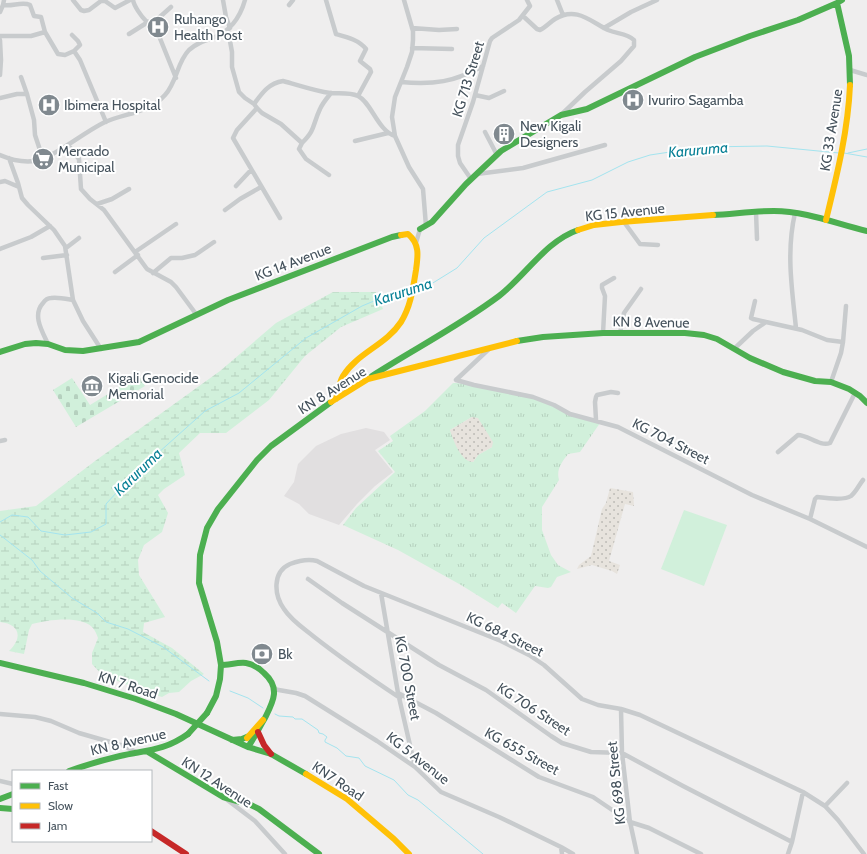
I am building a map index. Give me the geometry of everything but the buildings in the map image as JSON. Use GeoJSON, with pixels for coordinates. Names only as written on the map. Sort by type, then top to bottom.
{"type":"FeatureCollection","features":[{"type":"Feature","properties":{"kind":"main road","name":"KG 33 Avenue"},"geometry":{"type":"LineString","coordinates":[[826,220],[845,133],[849,98],[850,70],[848,48],[838,1]]}},
{"type":"Feature","properties":{"kind":"main road"},"geometry":{"type":"LineString","coordinates":[[420,229],[438,216],[471,179],[497,155],[528,134],[561,115],[601,104],[639,83],[660,75],[695,57],[798,20],[838,1]]}},
{"type":"Feature","properties":{"kind":"main road","name":"KG 15 Avenue"},"geometry":{"type":"LineString","coordinates":[[368,379],[392,363],[472,316],[513,284],[554,244],[567,234],[582,228],[598,224],[774,211],[794,213],[867,231]]}},
{"type":"Feature","properties":{"kind":"main road"},"geometry":{"type":"LineString","coordinates":[[336,399],[339,384],[348,370],[394,332],[404,316],[413,295],[416,266],[416,243],[408,234]]}},
{"type":"Feature","properties":{"kind":"main road","name":"KG 14 Avenue"},"geometry":{"type":"LineString","coordinates":[[0,352],[25,344],[48,344],[65,350],[83,351],[139,342],[196,314],[333,259],[392,237],[408,234]]}},
{"type":"Feature","properties":{"kind":"main road","name":"KN 8 Avenue"},"geometry":{"type":"LineString","coordinates":[[71,770],[88,763],[148,752],[174,744],[188,734],[201,721],[216,696],[220,679],[221,665],[217,642],[199,583],[200,555],[207,528],[218,509],[257,460],[282,438],[336,399],[368,379],[510,342],[543,337],[602,333],[657,332],[704,336],[717,339],[750,358],[783,372],[815,381],[831,382],[855,393],[867,403]]}},
{"type":"Feature","properties":{"kind":"main road"},"geometry":{"type":"LineString","coordinates":[[401,358],[407,368]]}},
{"type":"Feature","properties":{"kind":"main road"},"geometry":{"type":"LineString","coordinates":[[398,371],[401,358]]}},
{"type":"Feature","properties":{"kind":"main road"},"geometry":{"type":"LineString","coordinates":[[390,373],[392,363]]}},
{"type":"Feature","properties":{"kind":"main road"},"geometry":{"type":"LineString","coordinates":[[221,665],[245,663],[258,667],[266,673],[271,681],[273,689],[272,704],[263,720],[249,736],[245,746]]}},
{"type":"Feature","properties":{"kind":"main road","name":"KN 7 Road"},"geometry":{"type":"LineString","coordinates":[[0,664],[84,683],[136,699],[176,714],[245,746]]}},
{"type":"Feature","properties":{"kind":"main road"},"geometry":{"type":"LineString","coordinates":[[245,746],[258,732],[263,720]]}},
{"type":"Feature","properties":{"kind":"main road"},"geometry":{"type":"LineString","coordinates":[[258,732],[264,745],[271,754]]}},
{"type":"Feature","properties":{"kind":"main road"},"geometry":{"type":"LineString","coordinates":[[232,740],[242,739],[249,736]]}},
{"type":"Feature","properties":{"kind":"main road","name":"KN7 Road"},"geometry":{"type":"LineString","coordinates":[[245,746],[271,754],[347,799],[394,839],[409,854]]}},
{"type":"Feature","properties":{"kind":"main road"},"geometry":{"type":"LineString","coordinates":[[162,761],[163,748]]}},
{"type":"Feature","properties":{"kind":"main road","name":"KN 12 Avenue"},"geometry":{"type":"LineString","coordinates":[[148,752],[223,797]]}},
{"type":"Feature","properties":{"kind":"main road"},"geometry":{"type":"LineString","coordinates":[[0,799],[12,794]]}},
{"type":"Feature","properties":{"kind":"main road"},"geometry":{"type":"LineString","coordinates":[[223,797],[259,809],[319,854]]}},
{"type":"Feature","properties":{"kind":"main road"},"geometry":{"type":"LineString","coordinates":[[0,808],[12,809]]}},
{"type":"Feature","properties":{"kind":"main road"},"geometry":{"type":"LineString","coordinates":[[152,832],[186,854]]}},
{"type":"Feature","properties":{"kind":"street"},"geometry":{"type":"LineString","coordinates":[[73,0],[84,12],[101,1],[105,1],[115,8],[131,0],[155,26],[176,78]]}},
{"type":"Feature","properties":{"kind":"street"},"geometry":{"type":"LineString","coordinates":[[223,0],[229,29],[232,66],[239,92],[255,106],[286,128],[302,143]]}},
{"type":"Feature","properties":{"kind":"street"},"geometry":{"type":"LineString","coordinates":[[0,155],[26,162],[35,162],[68,145],[77,138],[106,122],[139,112],[156,104],[165,96],[176,78],[188,52],[201,42],[220,35],[229,29],[240,14],[245,0]]}},
{"type":"Feature","properties":{"kind":"street"},"geometry":{"type":"LineString","coordinates":[[289,5],[293,0]]}},
{"type":"Feature","properties":{"kind":"street"},"geometry":{"type":"LineString","coordinates":[[326,0],[336,34],[360,43],[366,49],[360,60],[370,69],[371,72],[358,96]]}},
{"type":"Feature","properties":{"kind":"street"},"geometry":{"type":"LineString","coordinates":[[404,0],[412,28],[413,40],[412,48],[395,97],[392,117],[395,136],[409,167],[423,189],[426,226]]}},
{"type":"Feature","properties":{"kind":"street"},"geometry":{"type":"LineString","coordinates":[[527,0],[530,6],[523,16],[536,29],[540,30],[563,14],[571,13],[578,14],[609,31],[621,33],[631,37],[634,40],[634,46],[621,61],[561,115]]}},
{"type":"Feature","properties":{"kind":"street"},"geometry":{"type":"LineString","coordinates":[[557,0],[563,14]]}},
{"type":"Feature","properties":{"kind":"street"},"geometry":{"type":"LineString","coordinates":[[604,28],[631,12],[656,0]]}},
{"type":"Feature","properties":{"kind":"street"},"geometry":{"type":"LineString","coordinates":[[0,12],[3,2],[9,6],[28,3],[34,16],[41,17],[45,32],[58,54],[65,54],[74,51],[80,45],[80,43],[72,35]]}},
{"type":"Feature","properties":{"kind":"street"},"geometry":{"type":"LineString","coordinates":[[129,34],[150,22],[171,7]]}},
{"type":"Feature","properties":{"kind":"street","name":"KG 713 Street"},"geometry":{"type":"LineString","coordinates":[[471,179],[460,163],[458,145],[475,95],[491,40],[523,16]]}},
{"type":"Feature","properties":{"kind":"street"},"geometry":{"type":"LineString","coordinates":[[412,28],[429,30],[457,29]]}},
{"type":"Feature","properties":{"kind":"street"},"geometry":{"type":"LineString","coordinates":[[0,36],[31,36],[45,32]]}},
{"type":"Feature","properties":{"kind":"street"},"geometry":{"type":"LineString","coordinates":[[0,40],[0,75]]}},
{"type":"Feature","properties":{"kind":"street"},"geometry":{"type":"LineString","coordinates":[[412,48],[452,49]]}},
{"type":"Feature","properties":{"kind":"street"},"geometry":{"type":"LineString","coordinates":[[74,51],[80,60],[106,122]]}},
{"type":"Feature","properties":{"kind":"street"},"geometry":{"type":"LineString","coordinates":[[401,82],[422,83],[451,81],[483,66]]}},
{"type":"Feature","properties":{"kind":"street"},"geometry":{"type":"LineString","coordinates":[[850,70],[867,75]]}},
{"type":"Feature","properties":{"kind":"street"},"geometry":{"type":"LineString","coordinates":[[21,77],[34,120],[34,135],[43,159]]}},
{"type":"Feature","properties":{"kind":"street"},"geometry":{"type":"LineString","coordinates":[[280,218],[233,137],[268,86],[275,82],[283,81],[331,93],[344,93],[358,96],[388,133],[395,136]]}},
{"type":"Feature","properties":{"kind":"street"},"geometry":{"type":"LineString","coordinates":[[475,95],[489,98],[504,90]]}},
{"type":"Feature","properties":{"kind":"street"},"geometry":{"type":"LineString","coordinates":[[329,175],[302,155],[299,149],[314,129],[320,108],[331,93]]}},
{"type":"Feature","properties":{"kind":"street"},"geometry":{"type":"LineString","coordinates":[[0,98],[17,94],[27,94]]}},
{"type":"Feature","properties":{"kind":"street"},"geometry":{"type":"LineString","coordinates":[[485,132],[497,155]]}},
{"type":"Feature","properties":{"kind":"street"},"geometry":{"type":"LineString","coordinates":[[355,141],[388,133]]}},
{"type":"Feature","properties":{"kind":"street"},"geometry":{"type":"LineString","coordinates":[[68,145],[78,159],[82,189],[90,199],[107,214],[148,269],[171,282],[196,314]]}},
{"type":"Feature","properties":{"kind":"street"},"geometry":{"type":"LineString","coordinates":[[477,174],[523,168],[605,145]]}},
{"type":"Feature","properties":{"kind":"street"},"geometry":{"type":"LineString","coordinates":[[9,158],[19,187],[20,196],[54,230],[66,248],[67,266],[73,291],[73,300],[83,321],[101,349]]}},
{"type":"Feature","properties":{"kind":"street"},"geometry":{"type":"LineString","coordinates":[[236,186],[251,170]]}},
{"type":"Feature","properties":{"kind":"street"},"geometry":{"type":"LineString","coordinates":[[0,182],[5,181],[19,187]]}},
{"type":"Feature","properties":{"kind":"street"},"geometry":{"type":"LineString","coordinates":[[225,210],[261,187]]}},
{"type":"Feature","properties":{"kind":"street"},"geometry":{"type":"LineString","coordinates":[[97,204],[112,199],[129,189]]}},
{"type":"Feature","properties":{"kind":"street"},"geometry":{"type":"LineString","coordinates":[[756,212],[757,239]]}},
{"type":"Feature","properties":{"kind":"street"},"geometry":{"type":"LineString","coordinates":[[794,213],[791,238],[790,273],[796,328]]}},
{"type":"Feature","properties":{"kind":"street"},"geometry":{"type":"LineString","coordinates":[[624,222],[640,244],[658,245]]}},
{"type":"Feature","properties":{"kind":"street"},"geometry":{"type":"LineString","coordinates":[[115,272],[136,253],[176,224]]}},
{"type":"Feature","properties":{"kind":"street"},"geometry":{"type":"LineString","coordinates":[[0,249],[31,237],[50,226]]}},
{"type":"Feature","properties":{"kind":"street"},"geometry":{"type":"LineString","coordinates":[[408,234],[420,229]]}},
{"type":"Feature","properties":{"kind":"street"},"geometry":{"type":"LineString","coordinates":[[416,243],[420,229]]}},
{"type":"Feature","properties":{"kind":"street"},"geometry":{"type":"LineString","coordinates":[[66,248],[79,238]]}},
{"type":"Feature","properties":{"kind":"street"},"geometry":{"type":"LineString","coordinates":[[153,273],[171,258],[182,258],[195,255],[214,242]]}},
{"type":"Feature","properties":{"kind":"street"},"geometry":{"type":"LineString","coordinates":[[43,258],[67,255]]}},
{"type":"Feature","properties":{"kind":"street"},"geometry":{"type":"LineString","coordinates":[[602,333],[605,296],[602,285],[614,278]]}},
{"type":"Feature","properties":{"kind":"street"},"geometry":{"type":"LineString","coordinates":[[620,333],[624,313],[632,299],[641,289]]}},
{"type":"Feature","properties":{"kind":"street"},"geometry":{"type":"LineString","coordinates":[[48,344],[40,326],[38,314],[40,307],[46,299],[73,300]]}},
{"type":"Feature","properties":{"kind":"street"},"geometry":{"type":"LineString","coordinates":[[755,300],[751,318],[753,319],[796,328],[827,340],[844,342]]}},
{"type":"Feature","properties":{"kind":"street"},"geometry":{"type":"LineString","coordinates":[[831,382],[844,342],[846,306]]}},
{"type":"Feature","properties":{"kind":"street"},"geometry":{"type":"LineString","coordinates":[[735,348],[753,331],[766,322]]}},
{"type":"Feature","properties":{"kind":"street","name":"KG 704 Street"},"geometry":{"type":"LineString","coordinates":[[490,348],[456,380],[533,397],[554,405],[570,414],[618,427],[752,495],[810,519],[867,547]]}},
{"type":"Feature","properties":{"kind":"street"},"geometry":{"type":"LineString","coordinates":[[596,420],[594,402],[597,395],[611,392],[618,393]]}},
{"type":"Feature","properties":{"kind":"street"},"geometry":{"type":"LineString","coordinates":[[778,452],[798,435],[812,438],[824,444],[830,443],[855,393]]}},
{"type":"Feature","properties":{"kind":"street"},"geometry":{"type":"LineString","coordinates":[[810,519],[814,499],[817,497],[834,499],[849,497],[863,480]]}},
{"type":"Feature","properties":{"kind":"street","name":"KG 684 Street"},"geometry":{"type":"LineString","coordinates":[[399,695],[330,649],[298,624],[287,613],[279,600],[276,585],[278,576],[285,567],[296,562],[312,560],[381,593],[501,641],[544,665],[582,700],[640,715],[803,792],[825,806],[838,820],[864,854]]}},
{"type":"Feature","properties":{"kind":"street","name":"KG 706 Street"},"geometry":{"type":"LineString","coordinates":[[308,579],[342,603],[439,665],[486,690],[562,743],[590,752],[622,753],[792,842]]}},
{"type":"Feature","properties":{"kind":"street","name":"KG 700 Street"},"geometry":{"type":"LineString","coordinates":[[381,593],[399,695],[415,767]]}},
{"type":"Feature","properties":{"kind":"street","name":"KG 5 Avenue"},"geometry":{"type":"LineString","coordinates":[[273,689],[305,696],[377,741],[415,767],[441,792],[499,816],[573,854]]}},
{"type":"Feature","properties":{"kind":"street","name":"KG 655 Street"},"geometry":{"type":"LineString","coordinates":[[399,695],[436,714],[539,777],[593,797],[630,822],[649,828],[701,854]]}},
{"type":"Feature","properties":{"kind":"street","name":"KG 698 Street"},"geometry":{"type":"LineString","coordinates":[[621,709],[622,753],[630,822],[637,854]]}},
{"type":"Feature","properties":{"kind":"street"},"geometry":{"type":"LineString","coordinates":[[0,714],[35,717],[79,734],[124,746],[138,753]]}},
{"type":"Feature","properties":{"kind":"street"},"geometry":{"type":"LineString","coordinates":[[0,781],[12,784]]}},
{"type":"Feature","properties":{"kind":"street"},"geometry":{"type":"LineString","coordinates":[[825,806],[847,783]]}},
{"type":"Feature","properties":{"kind":"street"},"geometry":{"type":"LineString","coordinates":[[788,854],[803,792]]}},
{"type":"Feature","properties":{"kind":"street","name":"KN 12 Avenue"},"geometry":{"type":"LineString","coordinates":[[223,797],[256,821],[285,854]]}},
{"type":"Feature","properties":{"kind":"street"},"geometry":{"type":"LineString","coordinates":[[561,847],[562,854]]}},
{"type":"Feature","properties":{"kind":"shaded area"},"geometry":{"type":"Polygon","coordinates":[[[366,428],[384,432],[390,440],[375,450],[393,472],[375,486],[339,525],[309,514],[299,504],[284,496],[294,482],[298,464],[316,446],[341,434],[366,428]]]}},
{"type":"Feature","properties":{"kind":"green space"},"geometry":{"type":"Polygon","coordinates":[[[333,292],[376,292],[383,309],[341,327],[305,356],[269,400],[226,433],[200,433],[179,453],[185,475],[164,489],[158,495],[168,513],[162,532],[144,545],[138,560],[139,575],[165,617],[144,623],[143,632],[172,648],[204,674],[191,681],[179,692],[169,693],[162,697],[118,681],[106,679],[92,664],[92,653],[98,638],[95,631],[87,623],[72,620],[54,620],[32,624],[29,630],[24,654],[9,651],[18,637],[17,632],[12,626],[7,623],[0,622],[0,511],[36,506],[95,461],[220,371],[276,323],[333,292]]]}},
{"type":"Feature","properties":{"kind":"green space"},"geometry":{"type":"Polygon","coordinates":[[[139,375],[145,386],[76,427],[53,390],[72,378],[90,405],[139,375]]]}},
{"type":"Feature","properties":{"kind":"green space"},"geometry":{"type":"Polygon","coordinates":[[[453,383],[457,383],[528,394],[572,415],[600,423],[580,452],[568,454],[560,466],[558,472],[559,480],[542,507],[542,530],[551,555],[558,565],[571,572],[557,577],[551,587],[535,586],[516,613],[502,603],[498,608],[461,585],[398,550],[343,525],[356,508],[395,472],[378,451],[393,441],[390,436],[425,411],[453,383]],[[472,417],[450,430],[473,462],[478,455],[492,447],[472,417]]]}},
{"type":"Feature","properties":{"kind":"green space"},"geometry":{"type":"Polygon","coordinates":[[[684,510],[727,525],[704,586],[661,569],[684,510]]]}},
{"type":"Feature","properties":{"kind":"sand"},"geometry":{"type":"Polygon","coordinates":[[[472,417],[478,418],[493,442],[492,447],[478,455],[473,462],[461,455],[455,445],[450,430],[472,417]]]}},
{"type":"Feature","properties":{"kind":"sand"},"geometry":{"type":"Polygon","coordinates":[[[610,488],[633,492],[634,506],[625,504],[609,561],[620,565],[617,574],[592,565],[577,569],[579,565],[591,556],[602,509],[606,503],[610,488]]]}},
{"type":"Feature","properties":{"kind":"waterway","name":"Karuruma"},"geometry":{"type":"LineString","coordinates":[[416,288],[428,286],[457,268],[484,238],[547,192],[592,180],[628,162],[650,155],[703,147],[767,146],[839,153]]}},
{"type":"Feature","properties":{"kind":"waterway"},"geometry":{"type":"LineString","coordinates":[[848,153],[867,149]]}},
{"type":"Feature","properties":{"kind":"waterway","name":"Karuruma"},"geometry":{"type":"LineString","coordinates":[[844,153],[867,157]]}},
{"type":"Feature","properties":{"kind":"waterway","name":"Karuruma"},"geometry":{"type":"LineString","coordinates":[[0,522],[12,515],[28,517],[41,531],[65,535],[91,532],[106,524],[106,504],[129,479],[205,411],[239,393],[306,338],[362,306],[393,293],[410,289]]}},
{"type":"Feature","properties":{"kind":"waterway"},"geometry":{"type":"LineString","coordinates":[[0,535],[32,560],[40,571],[72,598],[97,613],[106,622],[128,629],[163,647],[209,681]]}},
{"type":"Feature","properties":{"kind":"waterway"},"geometry":{"type":"LineString","coordinates":[[230,691],[248,698],[263,708]]}},
{"type":"Feature","properties":{"kind":"waterway"},"geometry":{"type":"LineString","coordinates":[[275,714],[279,716],[293,717],[295,719],[302,719],[318,730],[319,733],[327,737],[325,742],[337,748],[346,756],[359,758],[365,766],[394,780],[408,795],[418,800],[483,854]]}},
{"type":"Feature","properties":{"kind":"traffic: fast"},"geometry":{"type":"LineString","coordinates":[[842,0],[837,3],[849,56],[850,85]]}},
{"type":"Feature","properties":{"kind":"traffic: fast"},"geometry":{"type":"LineString","coordinates":[[420,229],[432,222],[466,184],[501,151],[561,115],[587,109],[695,57],[798,20],[837,3]]}},
{"type":"Feature","properties":{"kind":"traffic: fast"},"geometry":{"type":"LineString","coordinates":[[713,215],[759,211],[798,213],[867,231]]}},
{"type":"Feature","properties":{"kind":"traffic: fast"},"geometry":{"type":"LineString","coordinates":[[372,376],[484,307],[509,288],[546,250],[567,235],[578,230]]}},
{"type":"Feature","properties":{"kind":"traffic: fast"},"geometry":{"type":"LineString","coordinates":[[0,352],[25,344],[36,343],[48,344],[65,350],[83,351],[139,342],[228,300],[392,237],[401,235]]}},
{"type":"Feature","properties":{"kind":"traffic: fast"},"geometry":{"type":"LineString","coordinates":[[517,341],[543,337],[603,333],[685,333],[704,335],[717,339],[750,358],[783,372],[815,381],[831,382],[849,389],[860,396],[867,403]]}},
{"type":"Feature","properties":{"kind":"traffic: fast"},"geometry":{"type":"LineString","coordinates":[[207,713],[216,696],[220,679],[221,665],[217,642],[199,583],[200,555],[207,528],[218,509],[257,460],[271,446],[331,402]]}},
{"type":"Feature","properties":{"kind":"traffic: fast"},"geometry":{"type":"LineString","coordinates":[[0,663],[84,683],[136,699],[176,714],[248,747],[271,754],[306,774]]}},
{"type":"Feature","properties":{"kind":"traffic: fast"},"geometry":{"type":"LineString","coordinates":[[221,665],[246,663],[256,666],[269,679],[274,690],[271,706],[248,747]]}},
{"type":"Feature","properties":{"kind":"traffic: fast"},"geometry":{"type":"LineString","coordinates":[[188,734],[207,713]]}},
{"type":"Feature","properties":{"kind":"traffic: fast"},"geometry":{"type":"LineString","coordinates":[[72,770],[114,758],[163,747],[188,734]]}},
{"type":"Feature","properties":{"kind":"traffic: fast"},"geometry":{"type":"LineString","coordinates":[[232,740],[242,739],[249,736]]}},
{"type":"Feature","properties":{"kind":"traffic: fast"},"geometry":{"type":"LineString","coordinates":[[148,752],[223,797],[251,805],[259,809],[319,854]]}},
{"type":"Feature","properties":{"kind":"traffic: fast"},"geometry":{"type":"LineString","coordinates":[[0,799],[12,794]]}},
{"type":"Feature","properties":{"kind":"traffic: fast"},"geometry":{"type":"LineString","coordinates":[[0,808],[12,809]]}},
{"type":"Feature","properties":{"kind":"traffic: slow"},"geometry":{"type":"LineString","coordinates":[[826,220],[838,170],[847,119],[850,85]]}},
{"type":"Feature","properties":{"kind":"traffic: slow"},"geometry":{"type":"LineString","coordinates":[[578,230],[594,225],[713,215]]}},
{"type":"Feature","properties":{"kind":"traffic: slow"},"geometry":{"type":"LineString","coordinates":[[336,399],[343,376],[349,368],[388,337],[401,322],[407,310],[414,283],[417,250],[415,242],[408,234],[401,235]]}},
{"type":"Feature","properties":{"kind":"traffic: slow"},"geometry":{"type":"LineString","coordinates":[[331,402],[368,379],[517,341]]}},
{"type":"Feature","properties":{"kind":"traffic: slow"},"geometry":{"type":"LineString","coordinates":[[247,738],[263,720]]}},
{"type":"Feature","properties":{"kind":"traffic: slow"},"geometry":{"type":"LineString","coordinates":[[306,774],[347,799],[394,839],[409,854]]}},
{"type":"Feature","properties":{"kind":"traffic: jam"},"geometry":{"type":"LineString","coordinates":[[258,732],[264,745],[271,754]]}},
{"type":"Feature","properties":{"kind":"traffic: jam"},"geometry":{"type":"LineString","coordinates":[[152,832],[186,854]]}},
{"type":"Feature","properties":{"kind":"place","name":"Ruhango Health Post"},"geometry":{"type":"Point","coordinates":[158,27]}},
{"type":"Feature","properties":{"kind":"place","name":"Ivuriro Sagamba"},"geometry":{"type":"Point","coordinates":[633,100]}},
{"type":"Feature","properties":{"kind":"place","name":"Ibimera Hospital"},"geometry":{"type":"Point","coordinates":[49,105]}},
{"type":"Feature","properties":{"kind":"place","name":"New Kigali Designers"},"geometry":{"type":"Point","coordinates":[504,134]}},
{"type":"Feature","properties":{"kind":"place","name":"Mercado Municipal"},"geometry":{"type":"Point","coordinates":[43,159]}},
{"type":"Feature","properties":{"kind":"place","name":"Kigali Genocide Memorial"},"geometry":{"type":"Point","coordinates":[92,386]}},
{"type":"Feature","properties":{"kind":"place","name":"Bk"},"geometry":{"type":"Point","coordinates":[262,654]}}]}
